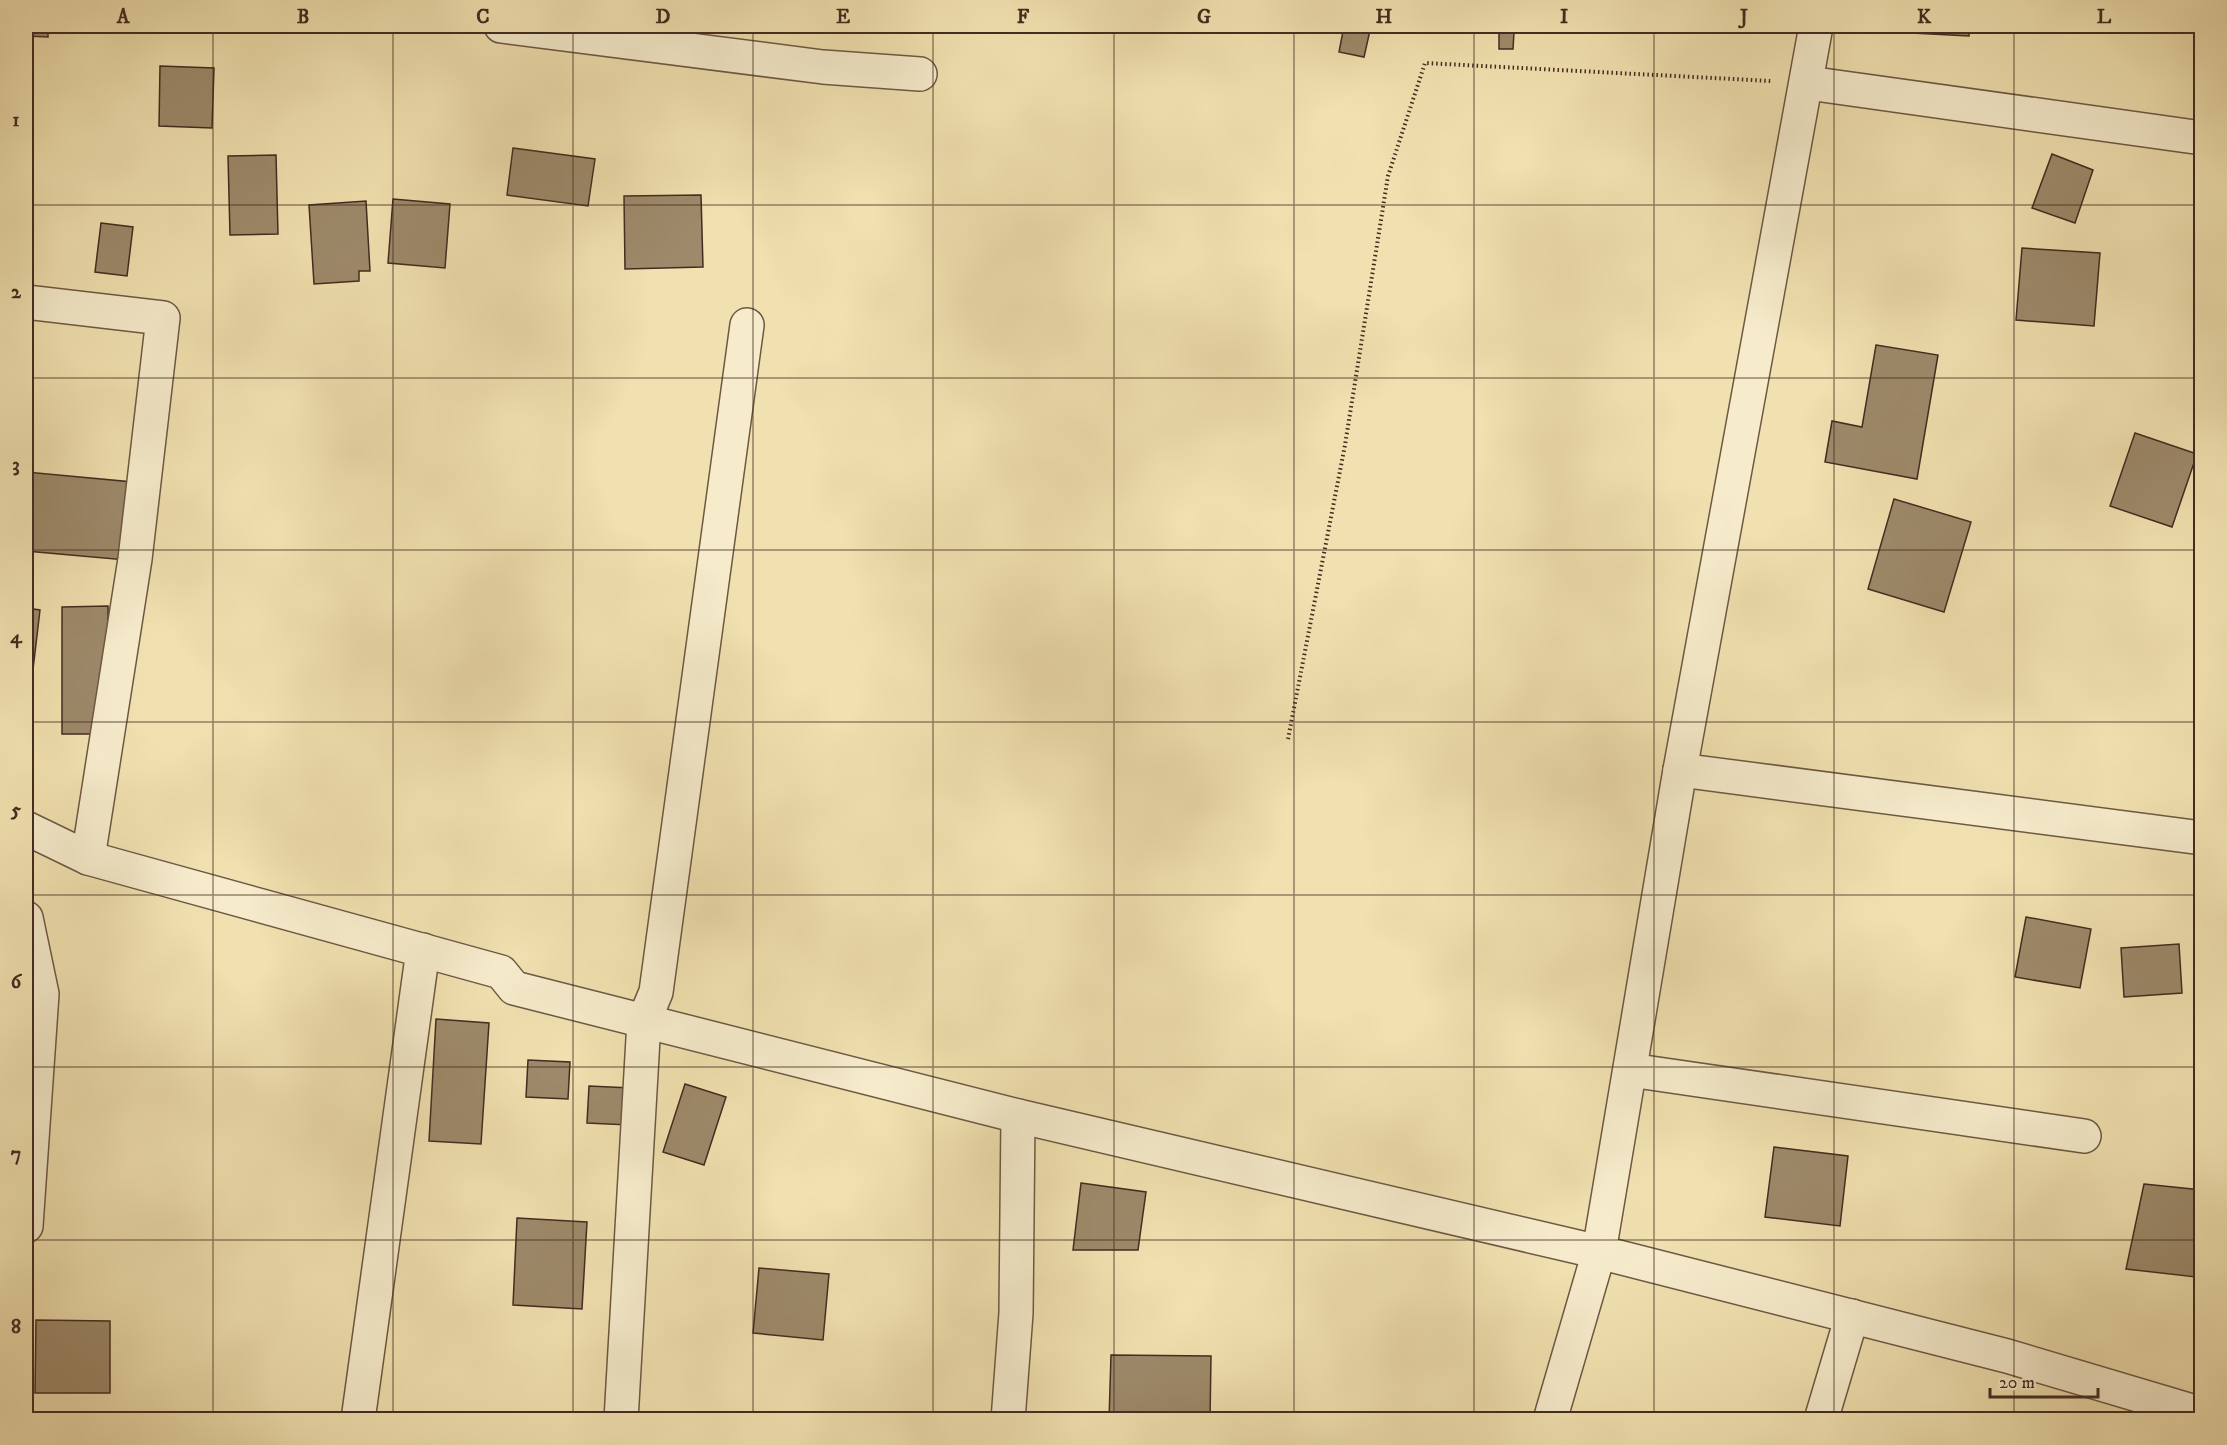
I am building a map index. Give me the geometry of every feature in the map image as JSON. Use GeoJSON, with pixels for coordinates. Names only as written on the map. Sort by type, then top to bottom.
{"type":"FeatureCollection","features":[{"type":"Feature","properties":{"kind":"street"},"geometry":{"type":"LineString","coordinates":[[501,26],[823,67],[920,74]]}},
{"type":"Feature","properties":{"kind":"street"},"geometry":{"type":"LineString","coordinates":[[1550,1419],[1599,1252],[1680,770],[1808,83],[1816,26]]}},
{"type":"Feature","properties":{"kind":"street"},"geometry":{"type":"LineString","coordinates":[[1808,83],[2202,138]]}},
{"type":"Feature","properties":{"kind":"street"},"geometry":{"type":"LineString","coordinates":[[26,302],[163,318],[135,559],[88,858]]}},
{"type":"Feature","properties":{"kind":"street"},"geometry":{"type":"LineString","coordinates":[[621,1419],[644,1021],[656,992],[747,325]]}},
{"type":"Feature","properties":{"kind":"street"},"geometry":{"type":"LineString","coordinates":[[1680,770],[2202,838]]}},
{"type":"Feature","properties":{"kind":"street"},"geometry":{"type":"LineString","coordinates":[[26,828],[88,858],[501,972],[514,988],[1018,1116],[1599,1252],[2007,1356],[2202,1414]]}},
{"type":"Feature","properties":{"kind":"street"},"geometry":{"type":"LineString","coordinates":[[26,918],[42,994],[26,1226]]}},
{"type":"Feature","properties":{"kind":"street"},"geometry":{"type":"LineString","coordinates":[[358,1419],[423,950]]}},
{"type":"Feature","properties":{"kind":"street"},"geometry":{"type":"LineString","coordinates":[[1630,1070],[2084,1136]]}},
{"type":"Feature","properties":{"kind":"street"},"geometry":{"type":"LineString","coordinates":[[1008,1419],[1016,1313],[1018,1116]]}},
{"type":"Feature","properties":{"kind":"street"},"geometry":{"type":"LineString","coordinates":[[1821,1419],[1852,1316]]}},
{"type":"Feature","properties":{"kind":"path"},"geometry":{"type":"LineString","coordinates":[[1288,739],[1345,445],[1388,176],[1425,63],[1808,83]]}},
{"type":"Feature","properties":{"kind":"building"},"geometry":{"type":"Polygon","coordinates":[[[26,26],[48,26],[48,37],[26,36],[26,26]]]}},
{"type":"Feature","properties":{"kind":"building"},"geometry":{"type":"Polygon","coordinates":[[[1344,26],[1371,26],[1364,57],[1339,52],[1344,26]]]}},
{"type":"Feature","properties":{"kind":"building"},"geometry":{"type":"Polygon","coordinates":[[[1912,26],[1969,26],[1969,36],[1912,33],[1912,26]]]}},
{"type":"Feature","properties":{"kind":"building"},"geometry":{"type":"Polygon","coordinates":[[[1499,32],[1514,32],[1513,49],[1499,49],[1499,32]]]}},
{"type":"Feature","properties":{"kind":"building"},"geometry":{"type":"Polygon","coordinates":[[[160,66],[214,68],[212,128],[159,126],[160,66]]]}},
{"type":"Feature","properties":{"kind":"building"},"geometry":{"type":"Polygon","coordinates":[[[513,148],[595,159],[588,206],[507,195],[513,148]]]}},
{"type":"Feature","properties":{"kind":"building"},"geometry":{"type":"Polygon","coordinates":[[[2052,154],[2093,170],[2075,223],[2032,208],[2052,154]]]}},
{"type":"Feature","properties":{"kind":"building"},"geometry":{"type":"Polygon","coordinates":[[[276,155],[278,234],[230,235],[228,156],[276,155]]]}},
{"type":"Feature","properties":{"kind":"building"},"geometry":{"type":"Polygon","coordinates":[[[701,195],[703,267],[625,269],[624,196],[701,195]]]}},
{"type":"Feature","properties":{"kind":"building"},"geometry":{"type":"Polygon","coordinates":[[[393,199],[450,204],[445,268],[388,263],[393,199]]]}},
{"type":"Feature","properties":{"kind":"building"},"geometry":{"type":"Polygon","coordinates":[[[366,201],[370,271],[359,271],[359,281],[314,284],[309,205],[366,201]]]}},
{"type":"Feature","properties":{"kind":"building"},"geometry":{"type":"Polygon","coordinates":[[[101,223],[133,227],[127,276],[95,272],[101,223]]]}},
{"type":"Feature","properties":{"kind":"building"},"geometry":{"type":"Polygon","coordinates":[[[2022,248],[2100,253],[2094,326],[2016,320],[2022,248]]]}},
{"type":"Feature","properties":{"kind":"building"},"geometry":{"type":"Polygon","coordinates":[[[1876,345],[1938,355],[1917,479],[1825,462],[1832,421],[1862,427],[1876,345]]]}},
{"type":"Feature","properties":{"kind":"building"},"geometry":{"type":"Polygon","coordinates":[[[2135,433],[2197,454],[2172,527],[2110,506],[2135,433]]]}},
{"type":"Feature","properties":{"kind":"building"},"geometry":{"type":"Polygon","coordinates":[[[26,472],[133,482],[126,560],[26,551],[26,472]]]}},
{"type":"Feature","properties":{"kind":"building"},"geometry":{"type":"Polygon","coordinates":[[[1894,499],[1971,522],[1944,612],[1868,589],[1894,499]]]}},
{"type":"Feature","properties":{"kind":"building"},"geometry":{"type":"Polygon","coordinates":[[[108,606],[109,734],[62,734],[62,607],[108,606]]]}},
{"type":"Feature","properties":{"kind":"building"},"geometry":{"type":"Polygon","coordinates":[[[26,608],[40,610],[32,678],[26,677],[26,608]]]}},
{"type":"Feature","properties":{"kind":"building"},"geometry":{"type":"Polygon","coordinates":[[[2026,917],[2091,929],[2080,988],[2015,977],[2026,917]]]}},
{"type":"Feature","properties":{"kind":"building"},"geometry":{"type":"Polygon","coordinates":[[[2179,944],[2182,993],[2124,997],[2121,948],[2179,944]]]}},
{"type":"Feature","properties":{"kind":"building"},"geometry":{"type":"Polygon","coordinates":[[[436,1019],[489,1023],[481,1144],[429,1141],[436,1019]]]}},
{"type":"Feature","properties":{"kind":"building"},"geometry":{"type":"Polygon","coordinates":[[[528,1060],[570,1062],[568,1099],[526,1097],[528,1060]]]}},
{"type":"Feature","properties":{"kind":"building"},"geometry":{"type":"Polygon","coordinates":[[[685,1084],[726,1097],[704,1165],[663,1152],[685,1084]]]}},
{"type":"Feature","properties":{"kind":"building"},"geometry":{"type":"Polygon","coordinates":[[[589,1086],[631,1088],[629,1125],[587,1123],[589,1086]]]}},
{"type":"Feature","properties":{"kind":"building"},"geometry":{"type":"Polygon","coordinates":[[[1774,1147],[1848,1156],[1840,1226],[1765,1217],[1774,1147]]]}},
{"type":"Feature","properties":{"kind":"building"},"geometry":{"type":"Polygon","coordinates":[[[1081,1183],[1146,1192],[1138,1250],[1073,1250],[1081,1183]]]}},
{"type":"Feature","properties":{"kind":"building"},"geometry":{"type":"Polygon","coordinates":[[[2144,1184],[2202,1190],[2202,1221],[2196,1277],[2126,1269],[2144,1184]]]}},
{"type":"Feature","properties":{"kind":"building"},"geometry":{"type":"Polygon","coordinates":[[[517,1218],[587,1222],[582,1309],[513,1305],[517,1218]]]}},
{"type":"Feature","properties":{"kind":"building"},"geometry":{"type":"Polygon","coordinates":[[[759,1268],[829,1274],[823,1340],[753,1333],[759,1268]]]}},
{"type":"Feature","properties":{"kind":"building"},"geometry":{"type":"Polygon","coordinates":[[[36,1320],[110,1321],[110,1393],[35,1393],[36,1320]]]}},
{"type":"Feature","properties":{"kind":"building"},"geometry":{"type":"Polygon","coordinates":[[[1111,1355],[1211,1356],[1210,1420],[1109,1420],[1111,1355]]]}}]}
